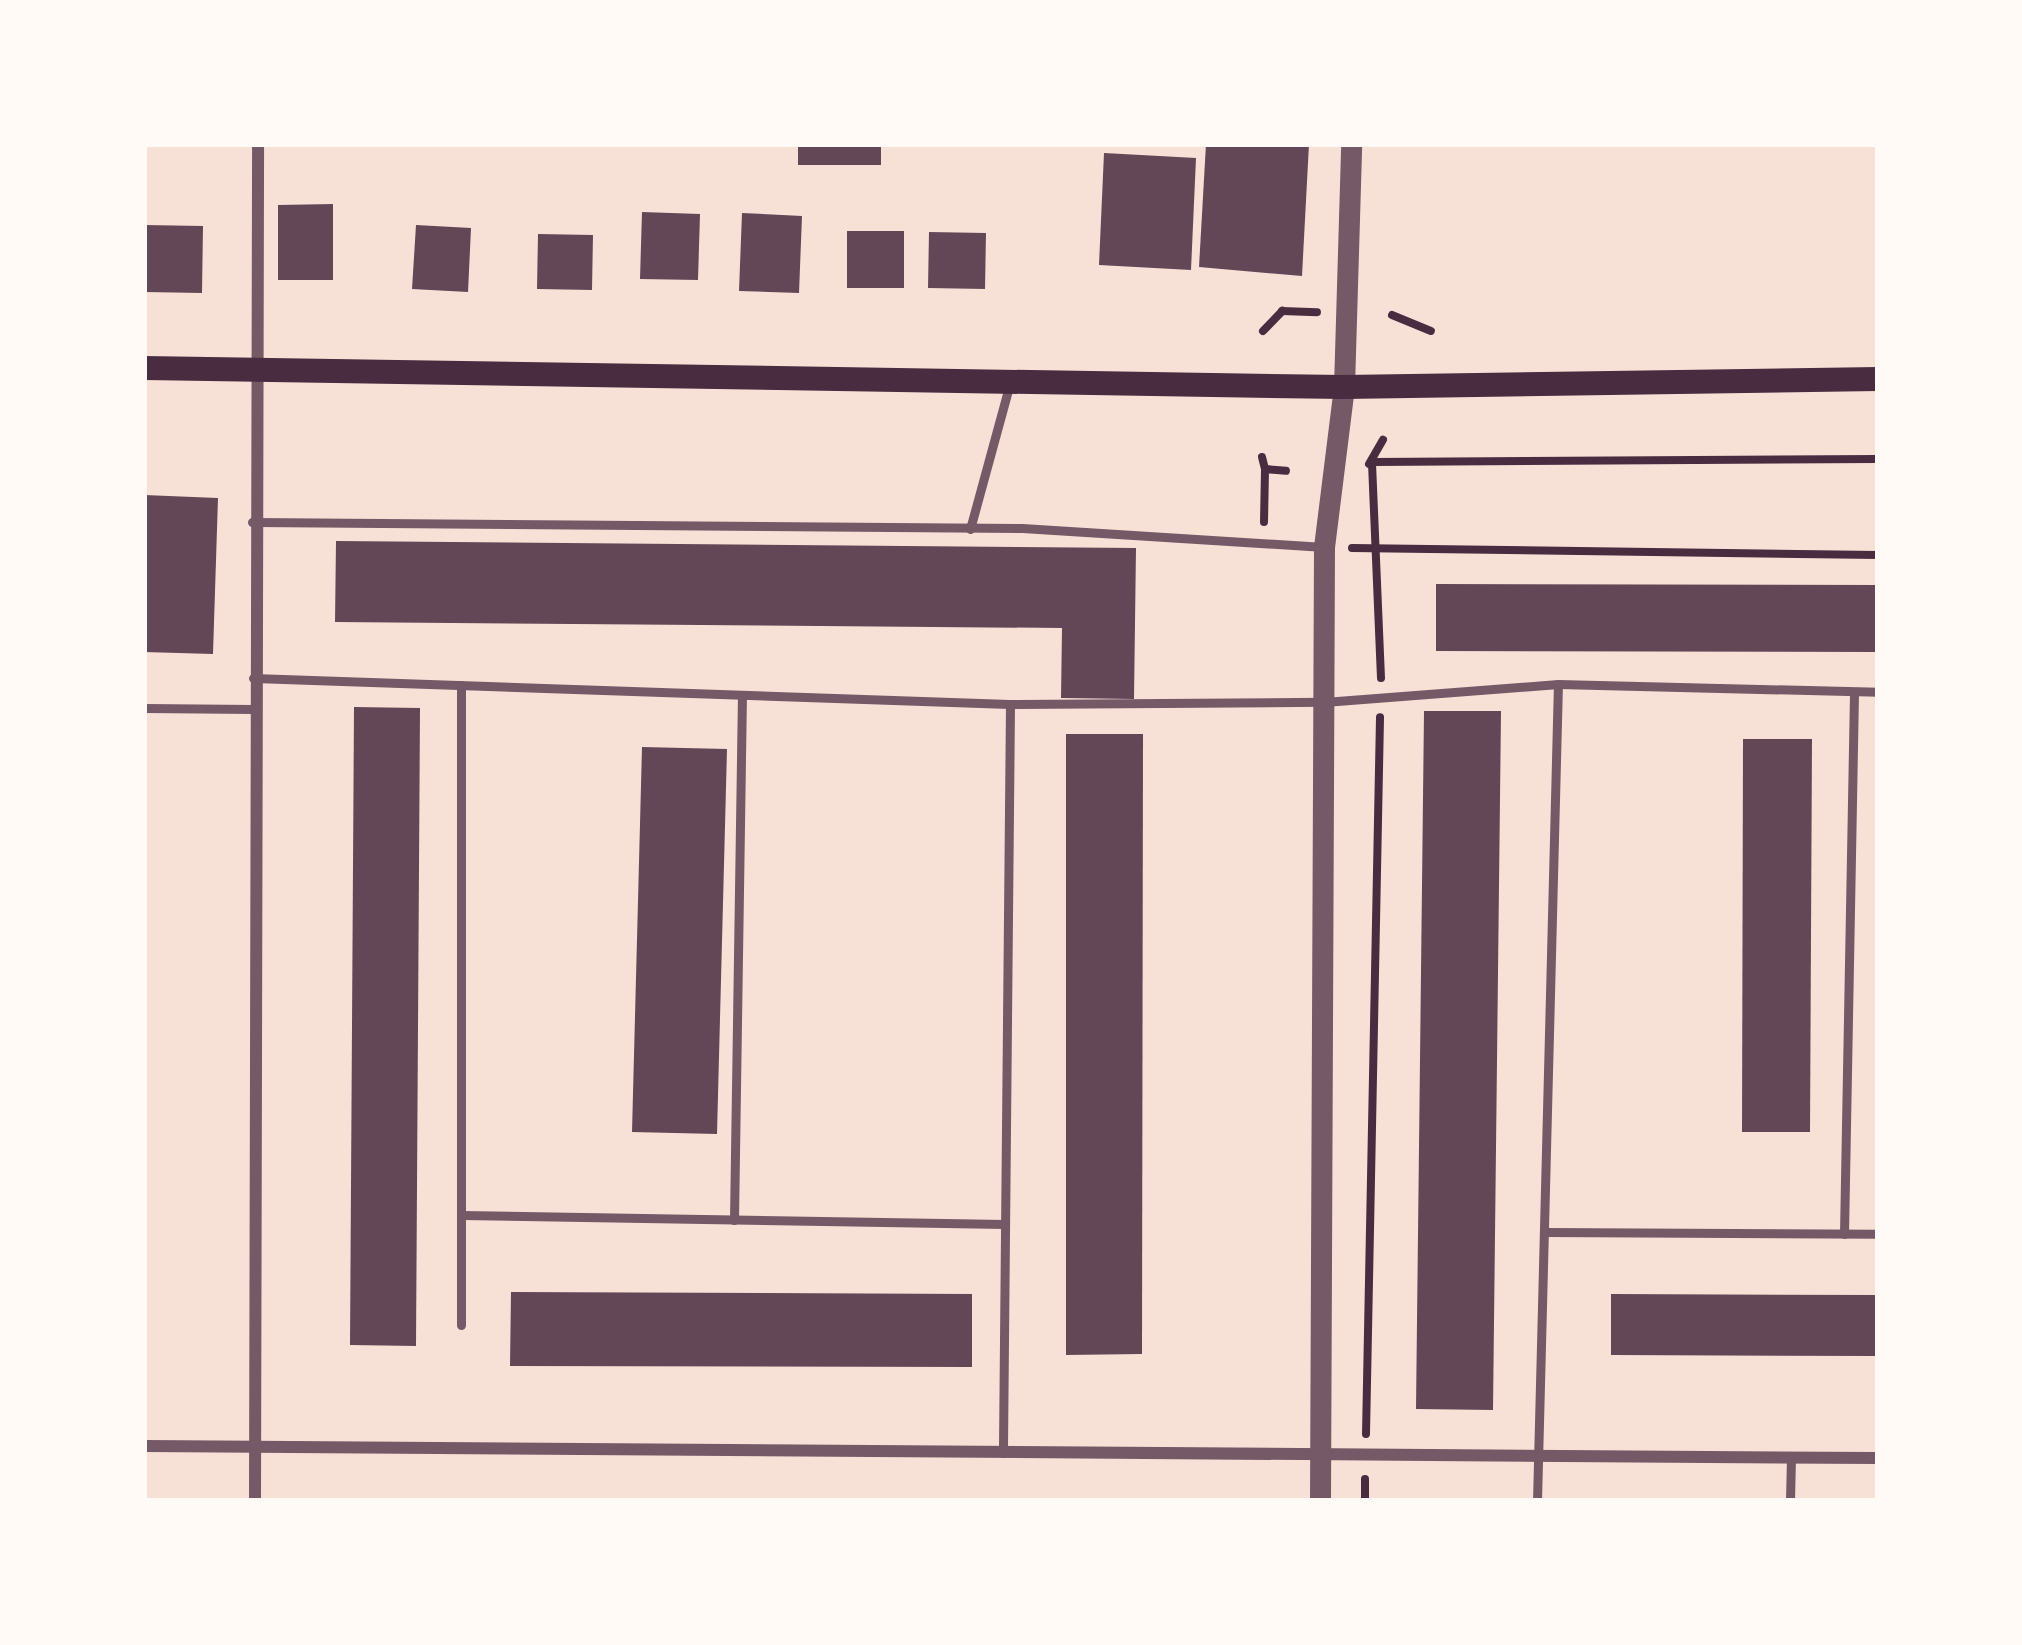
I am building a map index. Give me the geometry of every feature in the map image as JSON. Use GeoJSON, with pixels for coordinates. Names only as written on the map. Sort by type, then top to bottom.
{"type":"FeatureCollection","features":[{"type":"Feature","properties":{"kind":"main road"},"geometry":{"type":"LineString","coordinates":[[144,368],[1344,386],[1878,379]]}},
{"type":"Feature","properties":{"kind":"street"},"geometry":{"type":"LineString","coordinates":[[255,1501],[252,369],[258,144]]}},
{"type":"Feature","properties":{"kind":"street"},"geometry":{"type":"LineString","coordinates":[[1320,1501],[1324,547],[1344,386],[1351,144]]}},
{"type":"Feature","properties":{"kind":"street"},"geometry":{"type":"LineString","coordinates":[[144,1446],[1878,1458]]}},
{"type":"Feature","properties":{"kind":"lane"},"geometry":{"type":"LineString","coordinates":[[970,529],[1010,381]]}},
{"type":"Feature","properties":{"kind":"lane"},"geometry":{"type":"LineString","coordinates":[[253,522],[970,529],[1324,547]]}},
{"type":"Feature","properties":{"kind":"lane"},"geometry":{"type":"LineString","coordinates":[[253,678],[1010,704],[1324,702],[1381,692],[1558,684],[1878,692]]}},
{"type":"Feature","properties":{"kind":"lane"},"geometry":{"type":"LineString","coordinates":[[1537,1501],[1558,684]]}},
{"type":"Feature","properties":{"kind":"lane"},"geometry":{"type":"LineString","coordinates":[[461,685],[461,1324]]}},
{"type":"Feature","properties":{"kind":"lane"},"geometry":{"type":"LineString","coordinates":[[1844,1234],[1854,692]]}},
{"type":"Feature","properties":{"kind":"lane"},"geometry":{"type":"LineString","coordinates":[[734,1220],[742,695]]}},
{"type":"Feature","properties":{"kind":"lane"},"geometry":{"type":"LineString","coordinates":[[1003,1455],[1010,704]]}},
{"type":"Feature","properties":{"kind":"lane"},"geometry":{"type":"LineString","coordinates":[[144,708],[253,710]]}},
{"type":"Feature","properties":{"kind":"lane"},"geometry":{"type":"LineString","coordinates":[[461,1215],[1005,1225]]}},
{"type":"Feature","properties":{"kind":"lane"},"geometry":{"type":"LineString","coordinates":[[1544,1232],[1878,1234]]}},
{"type":"Feature","properties":{"kind":"lane"},"geometry":{"type":"LineString","coordinates":[[1790,1501],[1791,1457]]}},
{"type":"Feature","properties":{"kind":"path"},"geometry":{"type":"LineString","coordinates":[[1264,331],[1282,311],[1319,312]]}},
{"type":"Feature","properties":{"kind":"path"},"geometry":{"type":"LineString","coordinates":[[1392,315],[1431,331]]}},
{"type":"Feature","properties":{"kind":"path"},"geometry":{"type":"LineString","coordinates":[[1363,469],[1383,440]]}},
{"type":"Feature","properties":{"kind":"path"},"geometry":{"type":"LineString","coordinates":[[1262,457],[1263,542]]}},
{"type":"Feature","properties":{"kind":"path"},"geometry":{"type":"LineString","coordinates":[[1372,461],[1878,459]]}},
{"type":"Feature","properties":{"kind":"path"},"geometry":{"type":"LineString","coordinates":[[1365,1501],[1383,550],[1372,461]]}},
{"type":"Feature","properties":{"kind":"path"},"geometry":{"type":"LineString","coordinates":[[1265,470],[1286,471]]}},
{"type":"Feature","properties":{"kind":"path"},"geometry":{"type":"LineString","coordinates":[[1324,547],[1878,555]]}},
{"type":"Feature","properties":{"kind":"building"},"geometry":{"type":"Polygon","coordinates":[[[798,144],[881,144],[881,165],[798,165],[798,144]]]}},
{"type":"Feature","properties":{"kind":"building"},"geometry":{"type":"Polygon","coordinates":[[[1206,144],[1309,144],[1302,276],[1199,267],[1206,144]]]}},
{"type":"Feature","properties":{"kind":"building"},"geometry":{"type":"Polygon","coordinates":[[[1104,153],[1196,158],[1191,270],[1099,265],[1104,153]]]}},
{"type":"Feature","properties":{"kind":"building"},"geometry":{"type":"Polygon","coordinates":[[[333,204],[333,280],[278,280],[278,205],[333,204]]]}},
{"type":"Feature","properties":{"kind":"building"},"geometry":{"type":"Polygon","coordinates":[[[642,212],[700,214],[698,280],[640,279],[642,212]]]}},
{"type":"Feature","properties":{"kind":"building"},"geometry":{"type":"Polygon","coordinates":[[[742,213],[802,216],[799,293],[739,291],[742,213]]]}},
{"type":"Feature","properties":{"kind":"building"},"geometry":{"type":"Polygon","coordinates":[[[144,225],[203,226],[202,293],[144,292],[144,225]]]}},
{"type":"Feature","properties":{"kind":"building"},"geometry":{"type":"Polygon","coordinates":[[[416,225],[471,228],[468,292],[412,289],[416,225]]]}},
{"type":"Feature","properties":{"kind":"building"},"geometry":{"type":"Polygon","coordinates":[[[847,231],[904,231],[904,288],[847,288],[847,231]]]}},
{"type":"Feature","properties":{"kind":"building"},"geometry":{"type":"Polygon","coordinates":[[[929,232],[986,233],[985,289],[928,288],[929,232]]]}},
{"type":"Feature","properties":{"kind":"building"},"geometry":{"type":"Polygon","coordinates":[[[538,234],[593,235],[592,290],[537,289],[538,234]]]}},
{"type":"Feature","properties":{"kind":"building"},"geometry":{"type":"Polygon","coordinates":[[[144,495],[218,498],[213,654],[144,652],[144,495]]]}},
{"type":"Feature","properties":{"kind":"building"},"geometry":{"type":"Polygon","coordinates":[[[336,541],[1136,548],[1134,699],[1061,698],[1062,628],[335,622],[336,541]]]}},
{"type":"Feature","properties":{"kind":"building"},"geometry":{"type":"Polygon","coordinates":[[[1436,584],[1878,585],[1878,652],[1436,651],[1436,584]]]}},
{"type":"Feature","properties":{"kind":"building"},"geometry":{"type":"Polygon","coordinates":[[[354,707],[420,708],[416,1346],[350,1345],[354,707]]]}},
{"type":"Feature","properties":{"kind":"building"},"geometry":{"type":"Polygon","coordinates":[[[1424,711],[1501,711],[1493,1410],[1416,1409],[1424,711]]]}},
{"type":"Feature","properties":{"kind":"building"},"geometry":{"type":"Polygon","coordinates":[[[1066,734],[1143,734],[1142,1354],[1066,1355],[1066,734]]]}},
{"type":"Feature","properties":{"kind":"building"},"geometry":{"type":"Polygon","coordinates":[[[1743,739],[1812,739],[1810,1132],[1742,1132],[1743,739]]]}},
{"type":"Feature","properties":{"kind":"building"},"geometry":{"type":"Polygon","coordinates":[[[642,747],[727,749],[717,1134],[632,1132],[642,747]]]}},
{"type":"Feature","properties":{"kind":"building"},"geometry":{"type":"Polygon","coordinates":[[[511,1292],[972,1294],[972,1367],[510,1366],[511,1292]]]}},
{"type":"Feature","properties":{"kind":"building"},"geometry":{"type":"Polygon","coordinates":[[[1611,1294],[1878,1295],[1878,1356],[1611,1355],[1611,1294]]]}}]}
